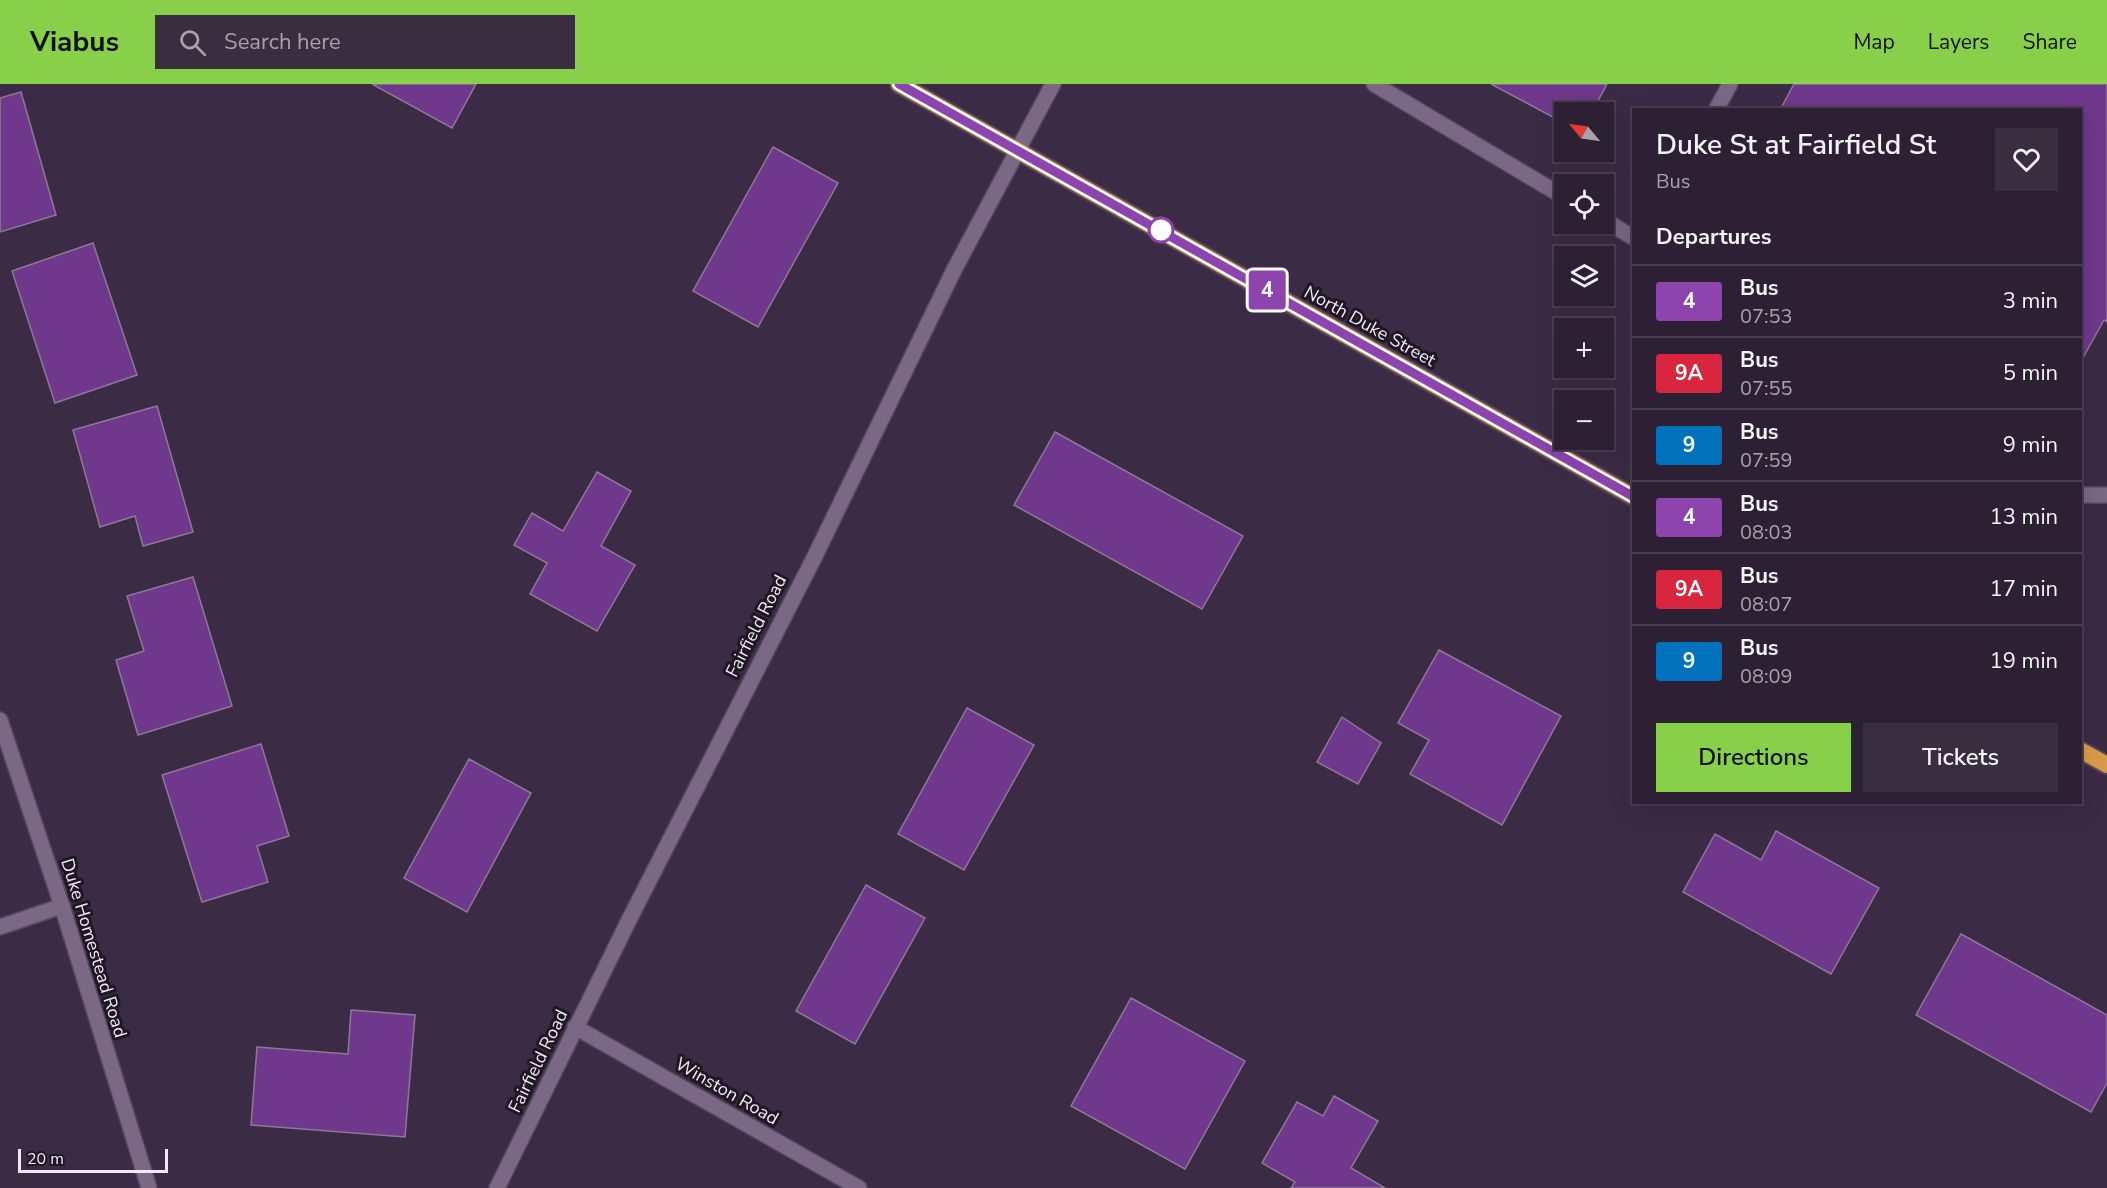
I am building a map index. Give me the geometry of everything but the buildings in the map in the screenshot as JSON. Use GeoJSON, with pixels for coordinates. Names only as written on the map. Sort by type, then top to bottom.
{"type":"FeatureCollection","features":[{"type":"Feature","properties":{"kind":"highway","name":"North Duke Street"},"geometry":{"type":"LineString","coordinates":[[899,84],[1632,496]]}},
{"type":"Feature","properties":{"kind":"highway"},"geometry":{"type":"LineString","coordinates":[[2082,751],[2107,765]]}},
{"type":"Feature","properties":{"kind":"street","name":"Fairfield Road"},"geometry":{"type":"LineString","coordinates":[[497,1188],[575,1027],[819,548],[954,270],[1053,84]]}},
{"type":"Feature","properties":{"kind":"street"},"geometry":{"type":"LineString","coordinates":[[1374,84],[1554,191]]}},
{"type":"Feature","properties":{"kind":"street"},"geometry":{"type":"LineString","coordinates":[[1717,108],[1730,84]]}},
{"type":"Feature","properties":{"kind":"street"},"geometry":{"type":"LineString","coordinates":[[1614,226],[1632,237]]}},
{"type":"Feature","properties":{"kind":"street"},"geometry":{"type":"LineString","coordinates":[[2082,495],[2107,495]]}},
{"type":"Feature","properties":{"kind":"street","name":"Duke Homestead Road"},"geometry":{"type":"LineString","coordinates":[[0,720],[62,906],[149,1188]]}},
{"type":"Feature","properties":{"kind":"street"},"geometry":{"type":"LineString","coordinates":[[0,927],[62,906]]}},
{"type":"Feature","properties":{"kind":"street","name":"Winston Road"},"geometry":{"type":"LineString","coordinates":[[575,1027],[859,1188]]}},
{"type":"Feature","properties":{"kind":"bus line","name":"4"},"geometry":{"type":"LineString","coordinates":[[899,84],[1632,496]]}}]}
